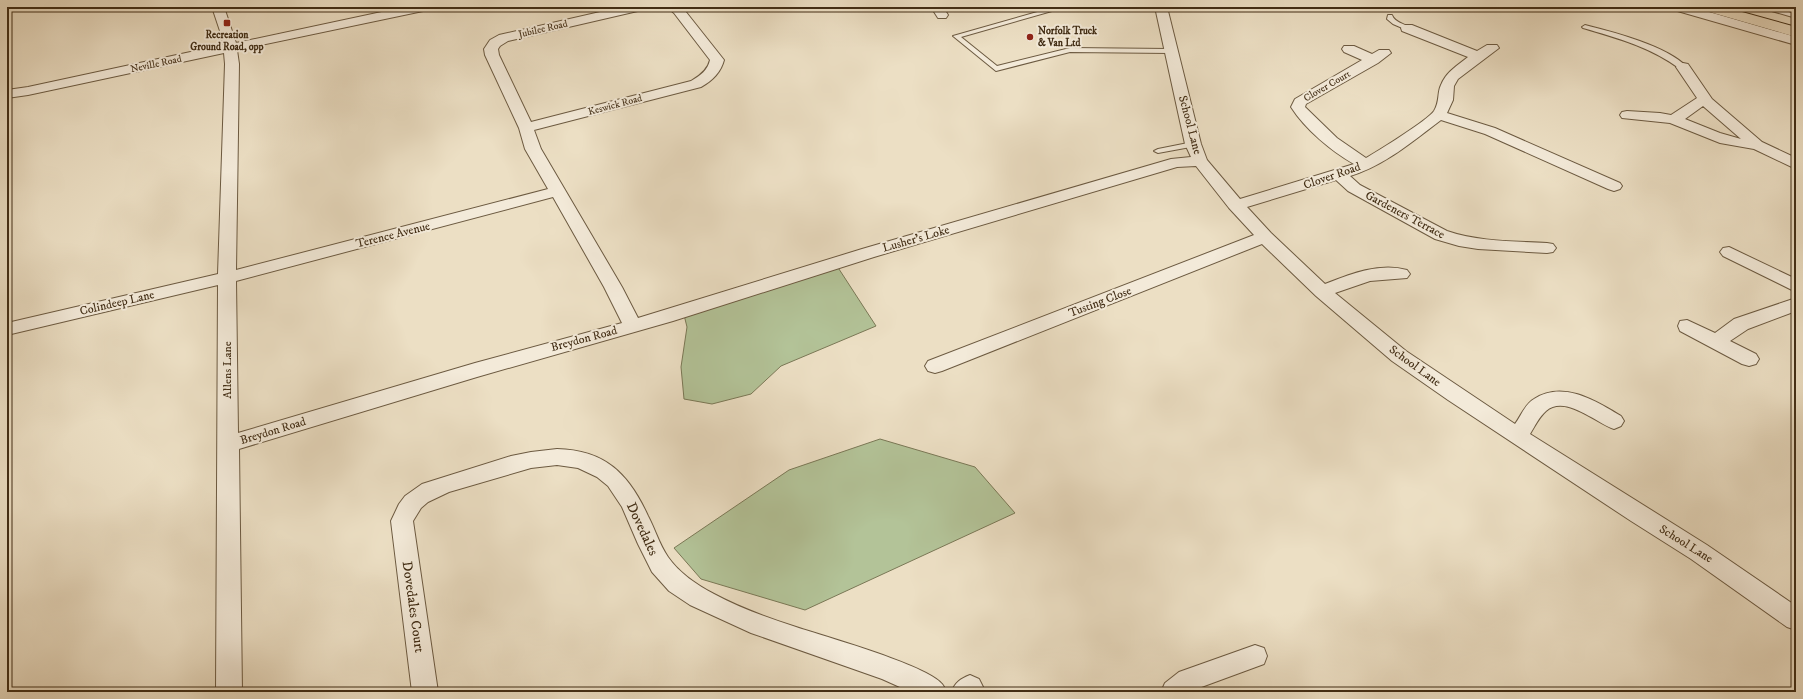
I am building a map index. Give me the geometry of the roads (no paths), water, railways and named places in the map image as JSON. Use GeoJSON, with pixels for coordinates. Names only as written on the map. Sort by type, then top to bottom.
{"type":"FeatureCollection","features":[{"type":"Feature","properties":{"kind":"highway"},"geometry":{"type":"LineString","coordinates":[[1731,7],[1796,18]]}},
{"type":"Feature","properties":{"kind":"highway"},"geometry":{"type":"LineString","coordinates":[[1702,13],[1796,32]]}},
{"type":"Feature","properties":{"kind":"street","name":"Allens Lane"},"geometry":{"type":"LineString","coordinates":[[218,7],[229,37],[232,64],[227,277],[229,692]]}},
{"type":"Feature","properties":{"kind":"street","name":"Neville Road"},"geometry":{"type":"LineString","coordinates":[[7,94],[28,91],[422,7]]}},
{"type":"Feature","properties":{"kind":"street"},"geometry":{"type":"LineString","coordinates":[[573,7],[581,20]]}},
{"type":"Feature","properties":{"kind":"street","name":"Jubilee Road"},"geometry":{"type":"LineString","coordinates":[[495,43],[504,38],[638,7]]}},
{"type":"Feature","properties":{"kind":"street","name":"Keswick Road"},"geometry":{"type":"LineString","coordinates":[[526,128],[703,81],[717,65],[717,60],[678,10],[673,7]]}},
{"type":"Feature","properties":{"kind":"street","name":"School Lane"},"geometry":{"type":"LineString","coordinates":[[1161,7],[1170,51],[1197,153],[1235,205],[1322,292],[1399,356],[1580,477],[1711,560],[1796,620]]}},
{"type":"Feature","properties":{"kind":"street"},"geometry":{"type":"LineString","coordinates":[[1678,7],[1796,41]]}},
{"type":"Feature","properties":{"kind":"street"},"geometry":{"type":"LineString","coordinates":[[1407,28],[1478,56]]}},
{"type":"Feature","properties":{"kind":"street","name":"Breydon Road"},"geometry":{"type":"LineString","coordinates":[[229,444],[474,370],[633,326],[533,149],[526,128],[492,55],[491,49],[495,43]]}},
{"type":"Feature","properties":{"kind":"street"},"geometry":{"type":"LineString","coordinates":[[1492,48],[1478,56],[1452,77],[1447,86],[1446,100],[1440,114],[1490,131],[1614,186]]}},
{"type":"Feature","properties":{"kind":"street","name":"Clover Court"},"geometry":{"type":"LineString","coordinates":[[1349,49],[1379,56],[1300,102],[1298,107],[1302,113],[1339,146],[1351,156],[1366,164]]}},
{"type":"Feature","properties":{"kind":"street"},"geometry":{"type":"LineString","coordinates":[[1683,67],[1708,102],[1757,145],[1796,164]]}},
{"type":"Feature","properties":{"kind":"street"},"geometry":{"type":"LineString","coordinates":[[1674,120],[1700,102],[1708,102]]}},
{"type":"Feature","properties":{"kind":"street","name":"Clover Road"},"geometry":{"type":"LineString","coordinates":[[1235,205],[1357,169],[1412,135],[1440,114]]}},
{"type":"Feature","properties":{"kind":"street"},"geometry":{"type":"LineString","coordinates":[[1627,115],[1660,117],[1674,120],[1713,136],[1733,142],[1757,145]]}},
{"type":"Feature","properties":{"kind":"street"},"geometry":{"type":"LineString","coordinates":[[1566,164],[1579,152]]}},
{"type":"Feature","properties":{"kind":"street","name":"Lusher's Loke"},"geometry":{"type":"LineString","coordinates":[[633,326],[875,251],[1176,162],[1197,153]]}},
{"type":"Feature","properties":{"kind":"street","name":"Gardeners Terrace"},"geometry":{"type":"LineString","coordinates":[[1340,175],[1354,188],[1441,235],[1459,241],[1478,244],[1547,248]]}},
{"type":"Feature","properties":{"kind":"street","name":"Terence Avenue"},"geometry":{"type":"LineString","coordinates":[[227,277],[558,191]]}},
{"type":"Feature","properties":{"kind":"street","name":"Tusting Close"},"geometry":{"type":"LineString","coordinates":[[935,366],[1266,237]]}},
{"type":"Feature","properties":{"kind":"street"},"geometry":{"type":"LineString","coordinates":[[1729,252],[1796,286]]}},
{"type":"Feature","properties":{"kind":"street"},"geometry":{"type":"LineString","coordinates":[[1322,292],[1341,284],[1376,274],[1390,272],[1401,274]]}},
{"type":"Feature","properties":{"kind":"street","name":"Colindeep Lane"},"geometry":{"type":"LineString","coordinates":[[7,329],[227,277]]}},
{"type":"Feature","properties":{"kind":"street"},"geometry":{"type":"LineString","coordinates":[[1716,342],[1741,324],[1796,304]]}},
{"type":"Feature","properties":{"kind":"street"},"geometry":{"type":"LineString","coordinates":[[1687,326],[1749,359]]}},
{"type":"Feature","properties":{"kind":"street"},"geometry":{"type":"LineString","coordinates":[[1522,429],[1541,404],[1553,400],[1570,399],[1599,403],[1614,421]]}},
{"type":"Feature","properties":{"kind":"street","name":"Dovedales"},"geometry":{"type":"LineString","coordinates":[[402,522],[410,504],[423,493],[434,488],[517,463],[553,457],[578,459],[600,468],[621,484],[637,514],[656,559],[682,586],[705,601],[751,623],[897,672],[933,692]]}},
{"type":"Feature","properties":{"kind":"street","name":"Dovedales Court"},"geometry":{"type":"LineString","coordinates":[[402,522],[425,692]]}},
{"type":"Feature","properties":{"kind":"street"},"geometry":{"type":"LineString","coordinates":[[1174,692],[1188,680],[1254,656]]}},
{"type":"Feature","properties":{"kind":"lane"},"geometry":{"type":"LineString","coordinates":[[1063,7],[956,36],[996,69],[1070,50],[1170,51]]}},
{"type":"Feature","properties":{"kind":"lane"},"geometry":{"type":"LineString","coordinates":[[1761,7],[1796,18]]}},
{"type":"Feature","properties":{"kind":"lane"},"geometry":{"type":"LineString","coordinates":[[1390,16],[1390,19],[1395,23],[1407,28]]}},
{"type":"Feature","properties":{"kind":"lane"},"geometry":{"type":"LineString","coordinates":[[1585,27],[1632,42],[1664,55],[1683,67]]}},
{"type":"Feature","properties":{"kind":"lane"},"geometry":{"type":"LineString","coordinates":[[1158,151],[1197,153]]}},
{"type":"Feature","properties":{"kind":"lane"},"geometry":{"type":"LineString","coordinates":[[1468,403],[1482,402],[1580,467],[1580,477]]}},
{"type":"Feature","properties":{"kind":"place","name":"Recreation Ground Road, opp"},"geometry":{"type":"Point","coordinates":[227,23]}},
{"type":"Feature","properties":{"kind":"place","name":"Norfolk Truck & Van Ltd"},"geometry":{"type":"Point","coordinates":[1030,37]}}]}
